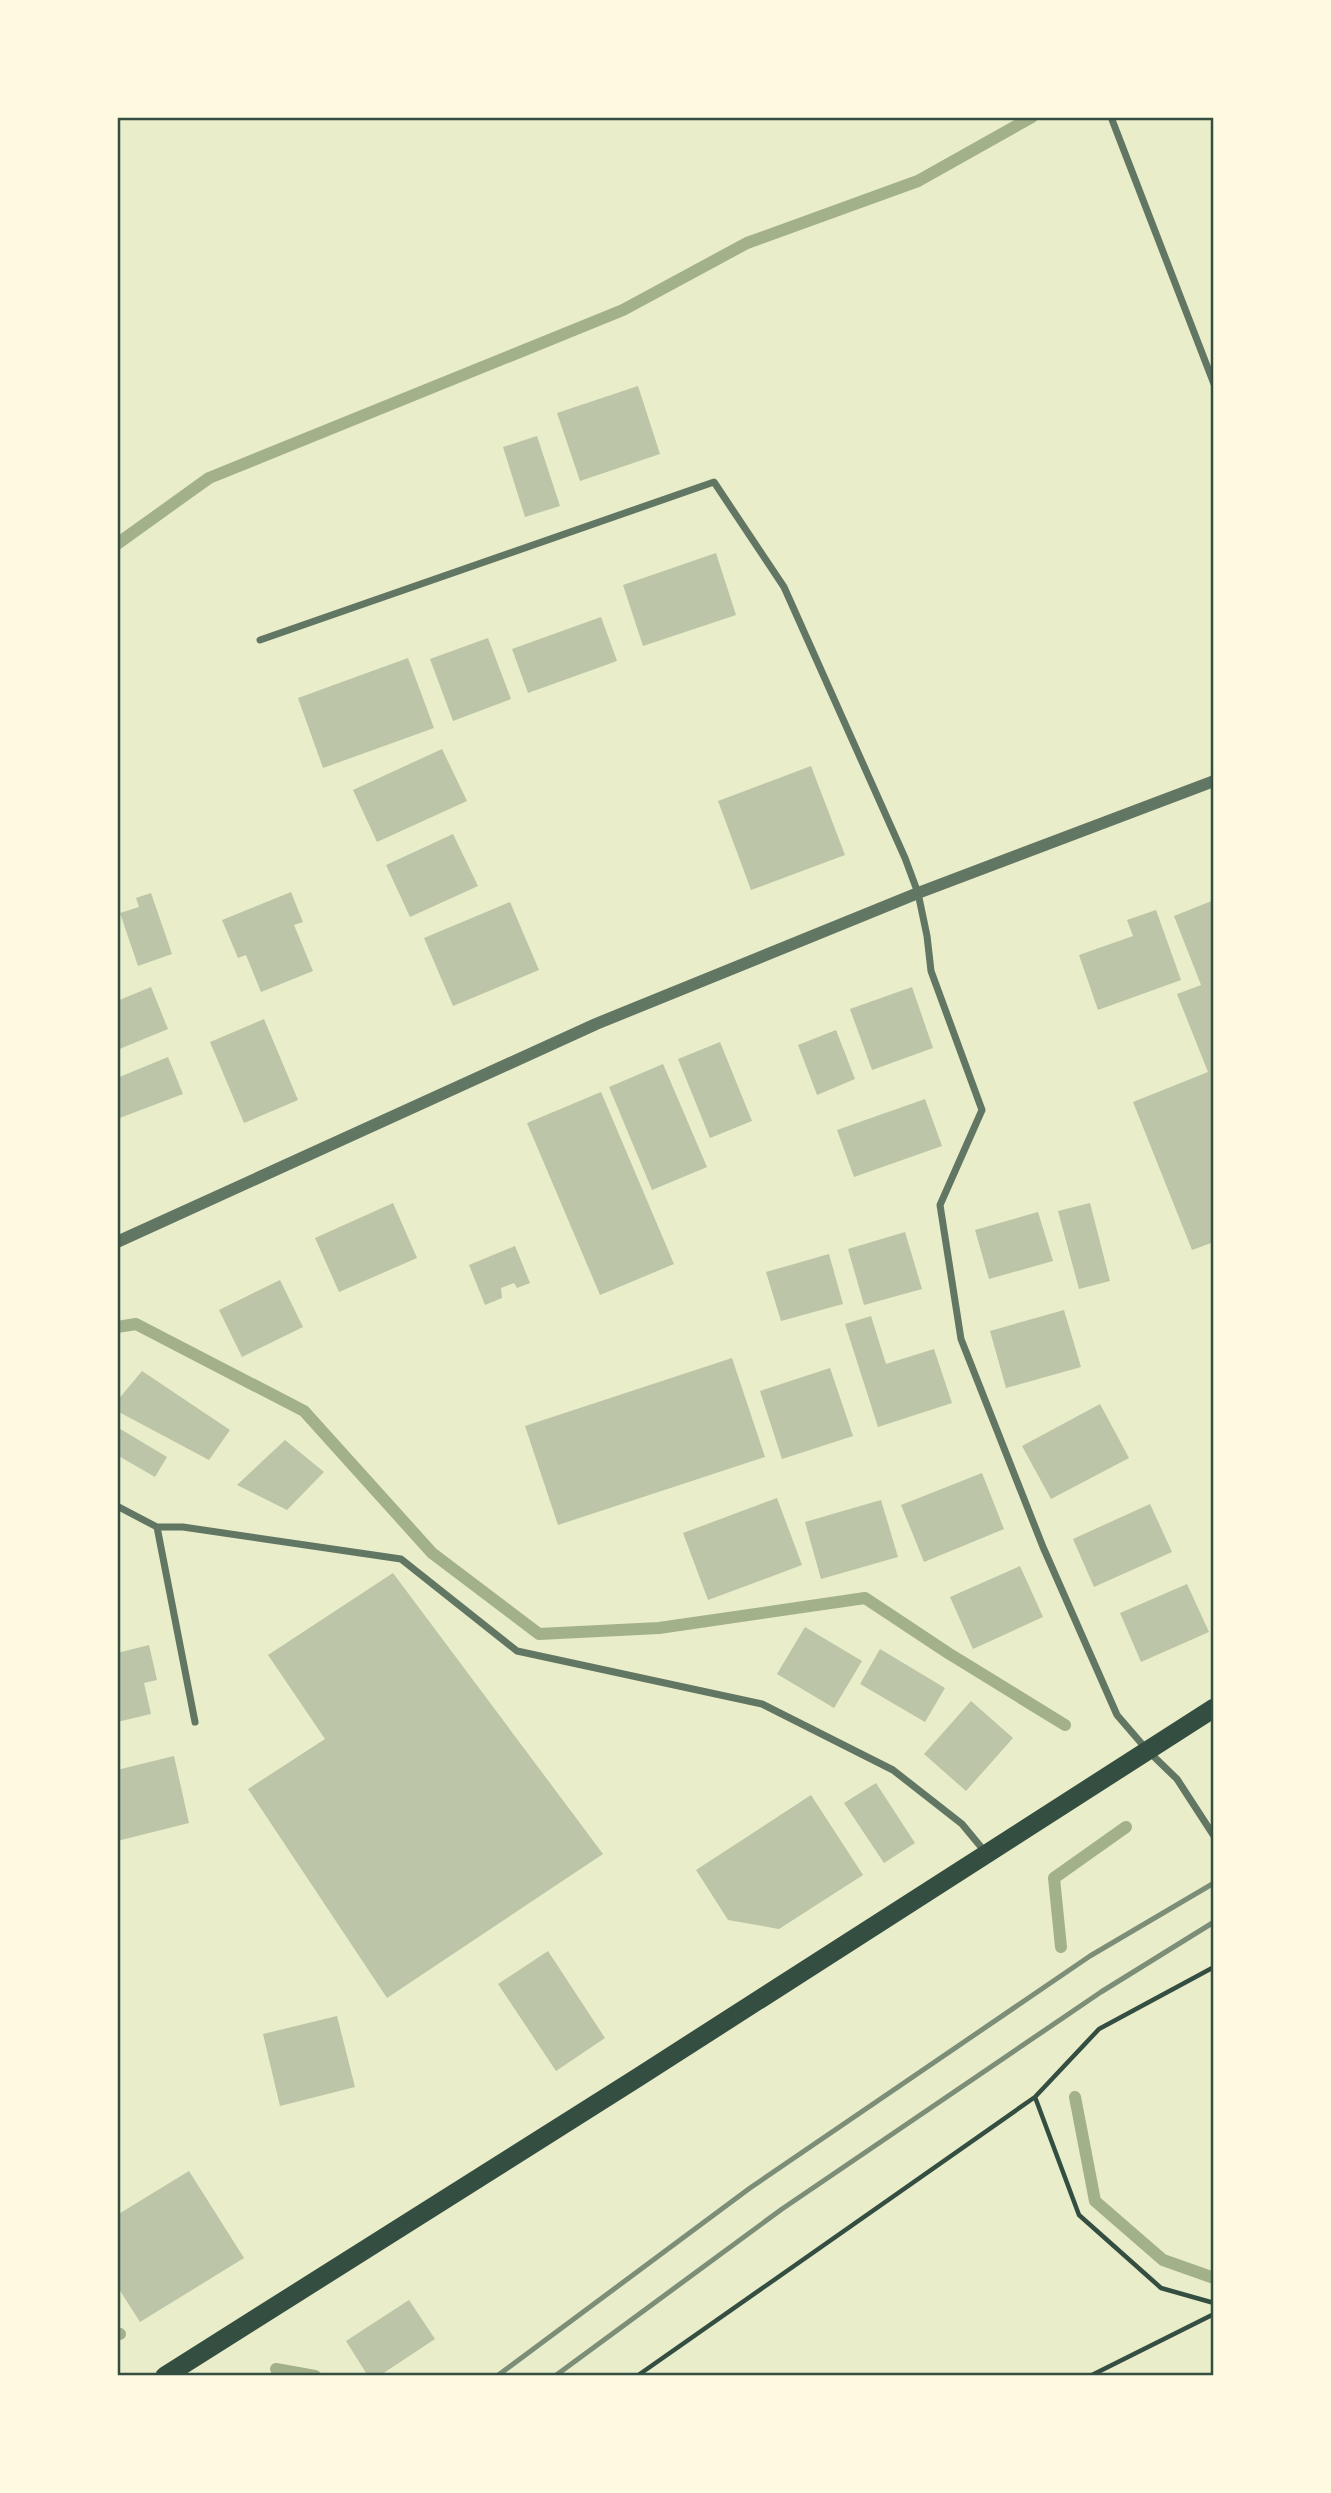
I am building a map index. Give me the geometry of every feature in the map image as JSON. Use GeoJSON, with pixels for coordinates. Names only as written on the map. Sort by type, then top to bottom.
{"type":"FeatureCollection","features":[{"type":"Feature","properties":{"kind":"highway"},"geometry":{"type":"LineString","coordinates":[[165,2376],[1214,1708]]}},
{"type":"Feature","properties":{"kind":"street"},"geometry":{"type":"LineString","coordinates":[[1111,117],[1214,384]]}},
{"type":"Feature","properties":{"kind":"street"},"geometry":{"type":"LineString","coordinates":[[260,640],[714,482],[784,587],[905,858],[918,893],[931,971],[982,1110],[940,1205],[961,1339],[1043,1547],[1117,1715],[1177,1779],[1214,1836]]}},
{"type":"Feature","properties":{"kind":"street"},"geometry":{"type":"LineString","coordinates":[[117,1242],[596,1024],[918,893],[1214,781]]}},
{"type":"Feature","properties":{"kind":"street"},"geometry":{"type":"LineString","coordinates":[[117,1506],[157,1527],[183,1527],[401,1559],[517,1651],[762,1704],[834,1740],[893,1770],[962,1824],[986,1853]]}},
{"type":"Feature","properties":{"kind":"street"},"geometry":{"type":"LineString","coordinates":[[157,1527],[195,1722]]}},
{"type":"Feature","properties":{"kind":"path"},"geometry":{"type":"LineString","coordinates":[[637,2376],[1035,2097],[1099,2029],[1214,1967]]}},
{"type":"Feature","properties":{"kind":"path"},"geometry":{"type":"LineString","coordinates":[[1035,2097],[1079,2215],[1161,2288],[1214,2303]]}},
{"type":"Feature","properties":{"kind":"path"},"geometry":{"type":"LineString","coordinates":[[1090,2376],[1214,2314]]}},
{"type":"Feature","properties":{"kind":"building"},"geometry":{"type":"Polygon","coordinates":[[[638,386],[660,454],[580,481],[557,413],[638,386]]]}},
{"type":"Feature","properties":{"kind":"building"},"geometry":{"type":"Polygon","coordinates":[[[537,436],[560,506],[525,517],[503,447],[537,436]]]}},
{"type":"Feature","properties":{"kind":"building"},"geometry":{"type":"Polygon","coordinates":[[[716,553],[736,615],[643,646],[623,585],[716,553]]]}},
{"type":"Feature","properties":{"kind":"building"},"geometry":{"type":"Polygon","coordinates":[[[601,617],[617,661],[528,693],[512,649],[601,617]]]}},
{"type":"Feature","properties":{"kind":"building"},"geometry":{"type":"Polygon","coordinates":[[[488,638],[511,699],[453,721],[430,659],[488,638]]]}},
{"type":"Feature","properties":{"kind":"building"},"geometry":{"type":"Polygon","coordinates":[[[408,658],[434,728],[323,768],[298,698],[408,658]]]}},
{"type":"Feature","properties":{"kind":"building"},"geometry":{"type":"Polygon","coordinates":[[[442,749],[467,801],[377,842],[353,790],[442,749]]]}},
{"type":"Feature","properties":{"kind":"building"},"geometry":{"type":"Polygon","coordinates":[[[811,766],[845,855],[751,890],[718,801],[811,766]]]}},
{"type":"Feature","properties":{"kind":"building"},"geometry":{"type":"Polygon","coordinates":[[[453,834],[478,886],[410,917],[386,865],[453,834]]]}},
{"type":"Feature","properties":{"kind":"building"},"geometry":{"type":"Polygon","coordinates":[[[291,892],[303,922],[294,925],[313,971],[261,992],[246,955],[238,958],[222,920],[291,892]]]}},
{"type":"Feature","properties":{"kind":"building"},"geometry":{"type":"Polygon","coordinates":[[[151,893],[172,954],[138,966],[120,913],[139,907],[136,898],[151,893]]]}},
{"type":"Feature","properties":{"kind":"building"},"geometry":{"type":"Polygon","coordinates":[[[1214,900],[1214,1242],[1192,1250],[1133,1102],[1208,1072],[1177,994],[1201,985],[1174,916],[1214,900]]]}},
{"type":"Feature","properties":{"kind":"building"},"geometry":{"type":"Polygon","coordinates":[[[510,902],[539,970],[453,1006],[424,938],[510,902]]]}},
{"type":"Feature","properties":{"kind":"building"},"geometry":{"type":"Polygon","coordinates":[[[1156,910],[1181,980],[1098,1010],[1079,955],[1133,936],[1127,920],[1156,910]]]}},
{"type":"Feature","properties":{"kind":"building"},"geometry":{"type":"Polygon","coordinates":[[[151,987],[168,1029],[117,1050],[117,1001],[151,987]]]}},
{"type":"Feature","properties":{"kind":"building"},"geometry":{"type":"Polygon","coordinates":[[[912,987],[933,1048],[872,1070],[850,1009],[912,987]]]}},
{"type":"Feature","properties":{"kind":"building"},"geometry":{"type":"Polygon","coordinates":[[[264,1019],[298,1100],[244,1123],[210,1042],[264,1019]]]}},
{"type":"Feature","properties":{"kind":"building"},"geometry":{"type":"Polygon","coordinates":[[[836,1030],[855,1079],[817,1095],[798,1045],[836,1030]]]}},
{"type":"Feature","properties":{"kind":"building"},"geometry":{"type":"Polygon","coordinates":[[[720,1042],[752,1121],[710,1138],[678,1059],[720,1042]]]}},
{"type":"Feature","properties":{"kind":"building"},"geometry":{"type":"Polygon","coordinates":[[[168,1057],[183,1094],[117,1119],[117,1078],[168,1057]]]}},
{"type":"Feature","properties":{"kind":"building"},"geometry":{"type":"Polygon","coordinates":[[[663,1064],[707,1167],[652,1190],[609,1087],[663,1064]]]}},
{"type":"Feature","properties":{"kind":"building"},"geometry":{"type":"Polygon","coordinates":[[[601,1092],[674,1264],[600,1295],[527,1123],[601,1092]]]}},
{"type":"Feature","properties":{"kind":"building"},"geometry":{"type":"Polygon","coordinates":[[[925,1099],[942,1146],[854,1177],[837,1130],[925,1099]]]}},
{"type":"Feature","properties":{"kind":"building"},"geometry":{"type":"Polygon","coordinates":[[[393,1203],[417,1258],[339,1292],[315,1238],[393,1203]]]}},
{"type":"Feature","properties":{"kind":"building"},"geometry":{"type":"Polygon","coordinates":[[[1090,1203],[1110,1281],[1079,1289],[1058,1211],[1090,1203]]]}},
{"type":"Feature","properties":{"kind":"building"},"geometry":{"type":"Polygon","coordinates":[[[1038,1212],[1053,1261],[989,1279],[975,1230],[1038,1212]]]}},
{"type":"Feature","properties":{"kind":"building"},"geometry":{"type":"Polygon","coordinates":[[[905,1232],[922,1289],[864,1305],[848,1249],[905,1232]]]}},
{"type":"Feature","properties":{"kind":"building"},"geometry":{"type":"Polygon","coordinates":[[[515,1246],[530,1283],[517,1288],[514,1283],[501,1288],[502,1298],[485,1305],[469,1265],[515,1246]]]}},
{"type":"Feature","properties":{"kind":"building"},"geometry":{"type":"Polygon","coordinates":[[[829,1254],[843,1304],[781,1321],[766,1272],[829,1254]]]}},
{"type":"Feature","properties":{"kind":"building"},"geometry":{"type":"Polygon","coordinates":[[[280,1280],[303,1327],[242,1357],[219,1310],[280,1280]]]}},
{"type":"Feature","properties":{"kind":"building"},"geometry":{"type":"Polygon","coordinates":[[[1064,1310],[1081,1367],[1006,1388],[990,1331],[1064,1310]]]}},
{"type":"Feature","properties":{"kind":"building"},"geometry":{"type":"Polygon","coordinates":[[[871,1316],[886,1364],[934,1349],[952,1403],[878,1427],[845,1324],[871,1316]]]}},
{"type":"Feature","properties":{"kind":"building"},"geometry":{"type":"Polygon","coordinates":[[[732,1358],[765,1457],[558,1525],[525,1426],[732,1358]]]}},
{"type":"Feature","properties":{"kind":"building"},"geometry":{"type":"Polygon","coordinates":[[[830,1368],[853,1436],[782,1459],[760,1391],[830,1368]]]}},
{"type":"Feature","properties":{"kind":"building"},"geometry":{"type":"Polygon","coordinates":[[[142,1371],[230,1430],[209,1460],[117,1411],[117,1401],[142,1371]]]}},
{"type":"Feature","properties":{"kind":"building"},"geometry":{"type":"Polygon","coordinates":[[[1100,1404],[1129,1458],[1051,1499],[1022,1446],[1100,1404]]]}},
{"type":"Feature","properties":{"kind":"building"},"geometry":{"type":"Polygon","coordinates":[[[117,1427],[167,1457],[155,1477],[117,1455],[117,1427]]]}},
{"type":"Feature","properties":{"kind":"building"},"geometry":{"type":"Polygon","coordinates":[[[285,1440],[324,1472],[287,1510],[237,1485],[285,1440]]]}},
{"type":"Feature","properties":{"kind":"building"},"geometry":{"type":"Polygon","coordinates":[[[982,1473],[1004,1529],[924,1562],[901,1505],[982,1473]]]}},
{"type":"Feature","properties":{"kind":"building"},"geometry":{"type":"Polygon","coordinates":[[[777,1498],[802,1565],[708,1600],[683,1533],[777,1498]]]}},
{"type":"Feature","properties":{"kind":"building"},"geometry":{"type":"Polygon","coordinates":[[[881,1500],[898,1557],[821,1579],[805,1522],[881,1500]]]}},
{"type":"Feature","properties":{"kind":"building"},"geometry":{"type":"Polygon","coordinates":[[[1150,1504],[1172,1552],[1094,1587],[1073,1539],[1150,1504]]]}},
{"type":"Feature","properties":{"kind":"building"},"geometry":{"type":"Polygon","coordinates":[[[1020,1566],[1043,1617],[973,1649],[950,1597],[1020,1566]]]}},
{"type":"Feature","properties":{"kind":"building"},"geometry":{"type":"Polygon","coordinates":[[[393,1573],[603,1854],[387,1998],[248,1789],[325,1739],[268,1655],[393,1573]]]}},
{"type":"Feature","properties":{"kind":"building"},"geometry":{"type":"Polygon","coordinates":[[[1187,1584],[1209,1632],[1141,1662],[1120,1613],[1187,1584]]]}},
{"type":"Feature","properties":{"kind":"building"},"geometry":{"type":"Polygon","coordinates":[[[805,1627],[862,1661],[834,1708],[777,1674],[805,1627]]]}},
{"type":"Feature","properties":{"kind":"building"},"geometry":{"type":"Polygon","coordinates":[[[149,1645],[157,1680],[144,1683],[151,1714],[117,1722],[117,1653],[149,1645]]]}},
{"type":"Feature","properties":{"kind":"building"},"geometry":{"type":"Polygon","coordinates":[[[880,1649],[945,1688],[925,1722],[860,1684],[880,1649]]]}},
{"type":"Feature","properties":{"kind":"building"},"geometry":{"type":"Polygon","coordinates":[[[971,1701],[1013,1738],[966,1791],[924,1754],[971,1701]]]}},
{"type":"Feature","properties":{"kind":"building"},"geometry":{"type":"Polygon","coordinates":[[[174,1756],[189,1823],[117,1841],[117,1770],[174,1756]]]}},
{"type":"Feature","properties":{"kind":"building"},"geometry":{"type":"Polygon","coordinates":[[[876,1783],[915,1843],[884,1863],[844,1803],[876,1783]]]}},
{"type":"Feature","properties":{"kind":"building"},"geometry":{"type":"Polygon","coordinates":[[[811,1795],[863,1875],[779,1929],[728,1920],[696,1870],[811,1795]]]}},
{"type":"Feature","properties":{"kind":"building"},"geometry":{"type":"Polygon","coordinates":[[[548,1951],[605,2038],[556,2071],[498,1984],[548,1951]]]}},
{"type":"Feature","properties":{"kind":"building"},"geometry":{"type":"Polygon","coordinates":[[[337,2016],[355,2087],[280,2106],[263,2034],[337,2016]]]}},
{"type":"Feature","properties":{"kind":"building"},"geometry":{"type":"Polygon","coordinates":[[[189,2171],[244,2258],[140,2322],[117,2286],[117,2215],[189,2171]]]}},
{"type":"Feature","properties":{"kind":"building"},"geometry":{"type":"Polygon","coordinates":[[[409,2300],[435,2339],[379,2376],[368,2376],[346,2341],[409,2300]]]}},
{"type":"Feature","properties":{"kind":"waterway"},"geometry":{"type":"LineString","coordinates":[[117,544],[209,478],[623,310],[747,243],[918,181],[1032,117]]}},
{"type":"Feature","properties":{"kind":"waterway"},"geometry":{"type":"LineString","coordinates":[[117,1327],[136,1324],[304,1411],[432,1553],[539,1634],[659,1628],[865,1598],[1065,1725]]}},
{"type":"Feature","properties":{"kind":"waterway"},"geometry":{"type":"LineString","coordinates":[[1061,1947],[1054,1878],[1126,1827]]}},
{"type":"Feature","properties":{"kind":"waterway"},"geometry":{"type":"LineString","coordinates":[[1075,2097],[1095,2201],[1163,2260],[1214,2278]]}},
{"type":"Feature","properties":{"kind":"waterway"},"geometry":{"type":"LineString","coordinates":[[276,2369],[315,2376]]}},
{"type":"Feature","properties":{"kind":"railway"},"geometry":{"type":"LineString","coordinates":[[497,2376],[750,2188],[1090,1956],[1214,1883]]}},
{"type":"Feature","properties":{"kind":"railway"},"geometry":{"type":"LineString","coordinates":[[555,2376],[782,2209],[1101,1992],[1214,1922]]}}]}
